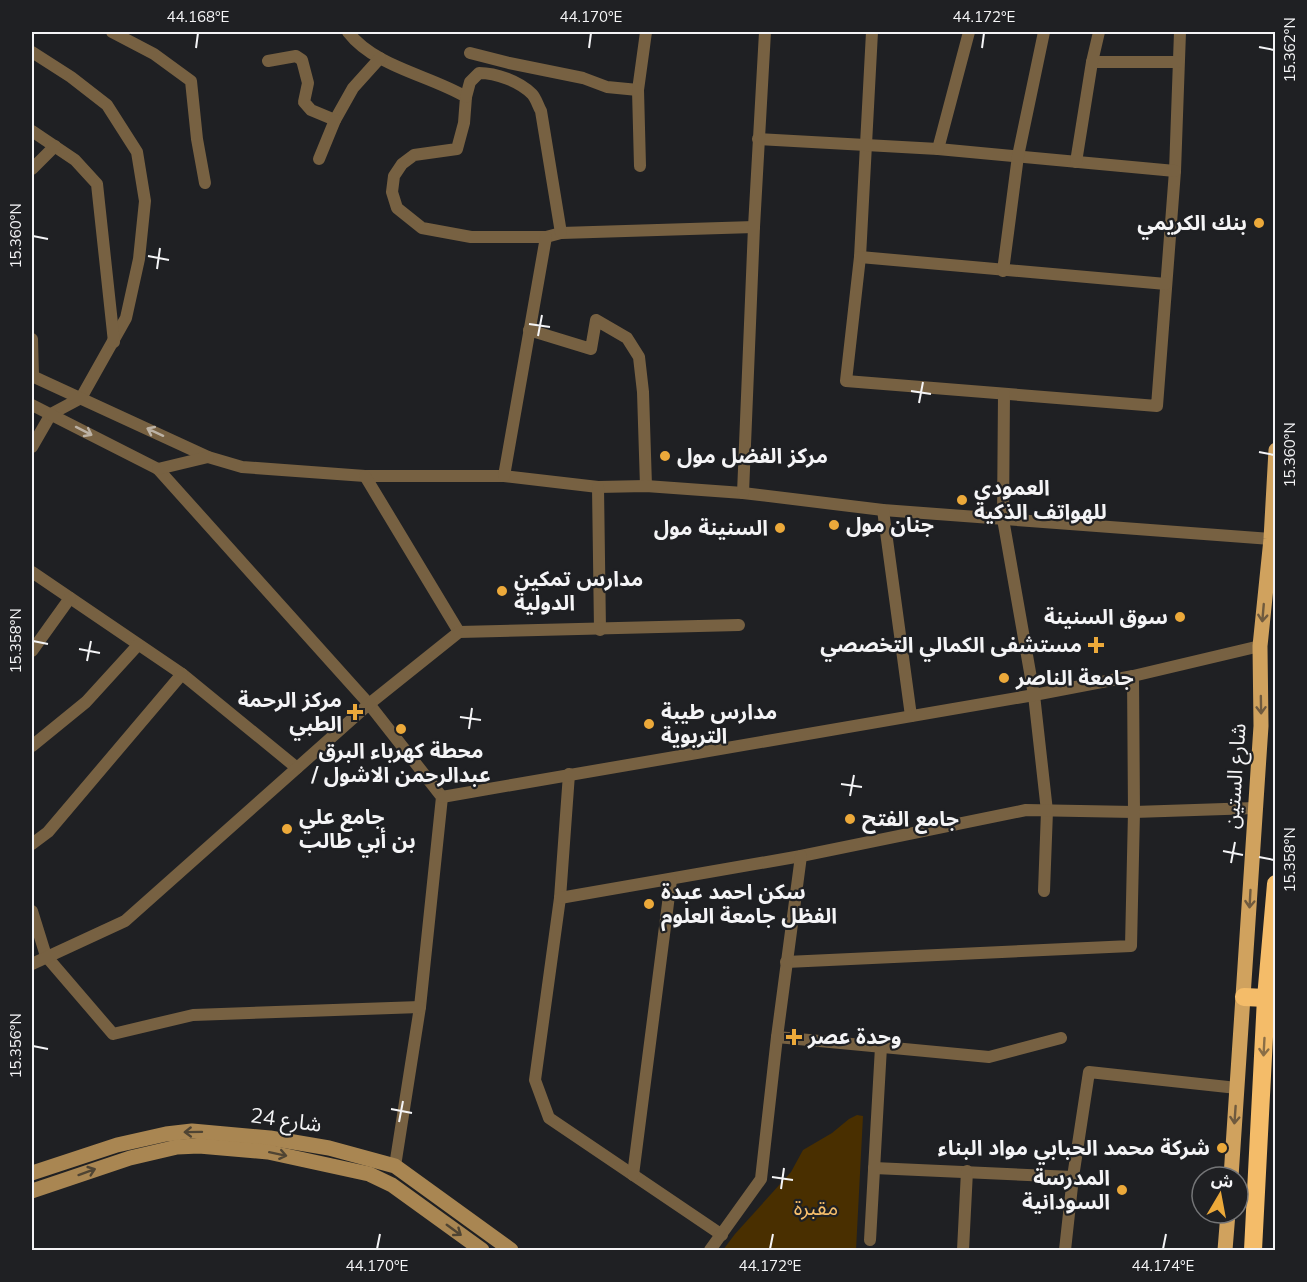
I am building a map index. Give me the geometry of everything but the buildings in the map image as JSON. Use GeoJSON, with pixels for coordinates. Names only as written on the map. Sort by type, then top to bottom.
{"type":"FeatureCollection","features":[{"type":"Feature","properties":{"kind":"highway"},"geometry":{"type":"LineString","coordinates":[[1253,1251],[1266,998],[1275,884]]}},
{"type":"Feature","properties":{"kind":"highway"},"geometry":{"type":"LineString","coordinates":[[1244,997],[1266,998]]}},
{"type":"Feature","properties":{"kind":"main road","name":"شارع الستين"},"geometry":{"type":"LineString","coordinates":[[1232,1165],[1261,726],[1260,646],[1275,450]]}},
{"type":"Feature","properties":{"kind":"main road"},"geometry":{"type":"LineString","coordinates":[[1226,1251],[1227,1225]]}},
{"type":"Feature","properties":{"kind":"street"},"geometry":{"type":"LineString","coordinates":[[112,32],[154,54],[191,81],[197,139],[205,183]]}},
{"type":"Feature","properties":{"kind":"street"},"geometry":{"type":"LineString","coordinates":[[348,32],[380,58],[449,87],[466,97]]}},
{"type":"Feature","properties":{"kind":"street"},"geometry":{"type":"LineString","coordinates":[[640,166],[638,90],[646,32]]}},
{"type":"Feature","properties":{"kind":"street"},"geometry":{"type":"LineString","coordinates":[[743,493],[758,139],[765,32]]}},
{"type":"Feature","properties":{"kind":"street"},"geometry":{"type":"LineString","coordinates":[[872,32],[860,257],[846,381],[1157,406],[1174,171],[1180,32]]}},
{"type":"Feature","properties":{"kind":"street"},"geometry":{"type":"LineString","coordinates":[[938,149],[969,32]]}},
{"type":"Feature","properties":{"kind":"street"},"geometry":{"type":"LineString","coordinates":[[1003,271],[1018,156],[1044,32]]}},
{"type":"Feature","properties":{"kind":"street"},"geometry":{"type":"LineString","coordinates":[[1076,162],[1099,32]]}},
{"type":"Feature","properties":{"kind":"street"},"geometry":{"type":"LineString","coordinates":[[32,51],[71,76],[107,105],[137,152],[145,201],[139,259],[126,318],[81,398],[51,414],[32,447]]}},
{"type":"Feature","properties":{"kind":"street"},"geometry":{"type":"LineString","coordinates":[[470,53],[583,78],[607,87],[638,90]]}},
{"type":"Feature","properties":{"kind":"street"},"geometry":{"type":"LineString","coordinates":[[268,61],[296,56],[302,60],[308,83],[304,102],[311,110],[335,120]]}},
{"type":"Feature","properties":{"kind":"street"},"geometry":{"type":"LineString","coordinates":[[319,159],[335,120],[353,88],[380,58]]}},
{"type":"Feature","properties":{"kind":"street"},"geometry":{"type":"LineString","coordinates":[[1092,62],[1178,62]]}},
{"type":"Feature","properties":{"kind":"street"},"geometry":{"type":"LineString","coordinates":[[561,233],[541,111],[533,95],[491,73],[479,73],[470,82],[464,123],[457,149],[414,155],[402,164],[394,176],[392,192],[397,208],[422,228],[471,237],[546,237],[561,233],[754,227]]}},
{"type":"Feature","properties":{"kind":"street"},"geometry":{"type":"LineString","coordinates":[[32,131],[75,160],[97,184],[114,343]]}},
{"type":"Feature","properties":{"kind":"street"},"geometry":{"type":"LineString","coordinates":[[758,139],[938,149],[1174,171]]}},
{"type":"Feature","properties":{"kind":"street"},"geometry":{"type":"LineString","coordinates":[[32,169],[55,146]]}},
{"type":"Feature","properties":{"kind":"street"},"geometry":{"type":"LineString","coordinates":[[504,476],[546,237]]}},
{"type":"Feature","properties":{"kind":"street"},"geometry":{"type":"LineString","coordinates":[[860,257],[1166,284]]}},
{"type":"Feature","properties":{"kind":"street"},"geometry":{"type":"LineString","coordinates":[[529,330],[591,349],[596,320],[627,338],[639,357],[643,392],[646,486]]}},
{"type":"Feature","properties":{"kind":"street"},"geometry":{"type":"LineString","coordinates":[[32,339],[32,376],[208,457],[242,467],[365,476],[504,476],[598,487],[646,486],[743,493],[883,510],[1270,538]]}},
{"type":"Feature","properties":{"kind":"street"},"geometry":{"type":"LineString","coordinates":[[1004,394],[1003,519],[1034,695],[1047,811],[1044,891]]}},
{"type":"Feature","properties":{"kind":"street"},"geometry":{"type":"LineString","coordinates":[[32,405],[158,469],[369,704],[442,796],[420,1007],[395,1166]]}},
{"type":"Feature","properties":{"kind":"street"},"geometry":{"type":"LineString","coordinates":[[158,469],[208,457]]}},
{"type":"Feature","properties":{"kind":"street"},"geometry":{"type":"LineString","coordinates":[[365,476],[459,632]]}},
{"type":"Feature","properties":{"kind":"street"},"geometry":{"type":"LineString","coordinates":[[598,487],[600,630]]}},
{"type":"Feature","properties":{"kind":"street"},"geometry":{"type":"LineString","coordinates":[[883,510],[911,716]]}},
{"type":"Feature","properties":{"kind":"street"},"geometry":{"type":"LineString","coordinates":[[32,572],[182,674],[297,768]]}},
{"type":"Feature","properties":{"kind":"street"},"geometry":{"type":"LineString","coordinates":[[32,651],[70,598]]}},
{"type":"Feature","properties":{"kind":"street"},"geometry":{"type":"LineString","coordinates":[[32,964],[125,921],[369,704],[459,632],[739,625]]}},
{"type":"Feature","properties":{"kind":"street"},"geometry":{"type":"LineString","coordinates":[[32,746],[86,702],[138,645]]}},
{"type":"Feature","properties":{"kind":"street"},"geometry":{"type":"LineString","coordinates":[[442,796],[1034,695],[1133,676],[1260,646]]}},
{"type":"Feature","properties":{"kind":"street"},"geometry":{"type":"LineString","coordinates":[[32,844],[48,832],[182,674]]}},
{"type":"Feature","properties":{"kind":"street"},"geometry":{"type":"LineString","coordinates":[[786,962],[1131,946],[1134,812],[1133,676]]}},
{"type":"Feature","properties":{"kind":"street"},"geometry":{"type":"LineString","coordinates":[[569,774],[560,898],[535,1080],[549,1118],[722,1235]]}},
{"type":"Feature","properties":{"kind":"street"},"geometry":{"type":"LineString","coordinates":[[560,898],[801,856],[1026,810],[1134,812],[1255,808]]}},
{"type":"Feature","properties":{"kind":"street"},"geometry":{"type":"LineString","coordinates":[[710,1251],[761,1179],[786,962],[801,856]]}},
{"type":"Feature","properties":{"kind":"street"},"geometry":{"type":"LineString","coordinates":[[633,1175],[671,880]]}},
{"type":"Feature","properties":{"kind":"street"},"geometry":{"type":"LineString","coordinates":[[32,911],[46,956],[113,1034],[193,1015],[420,1007]]}},
{"type":"Feature","properties":{"kind":"street"},"geometry":{"type":"LineString","coordinates":[[777,1037],[989,1057],[1061,1038]]}},
{"type":"Feature","properties":{"kind":"street"},"geometry":{"type":"LineString","coordinates":[[870,1240],[881,1047]]}},
{"type":"Feature","properties":{"kind":"street"},"geometry":{"type":"LineString","coordinates":[[1065,1251],[1073,1177],[1089,1072],[1237,1088]]}},
{"type":"Feature","properties":{"kind":"street","name":"شارع 24"},"geometry":{"type":"LineString","coordinates":[[32,1173],[142,1138],[192,1131],[270,1138],[328,1148],[395,1166],[511,1251]]}},
{"type":"Feature","properties":{"kind":"street","name":"شارع 24"},"geometry":{"type":"LineString","coordinates":[[32,1191],[130,1158],[177,1148],[199,1146],[268,1152],[369,1174],[393,1185],[482,1251]]}},
{"type":"Feature","properties":{"kind":"street"},"geometry":{"type":"LineString","coordinates":[[874,1168],[1073,1177]]}},
{"type":"Feature","properties":{"kind":"street"},"geometry":{"type":"LineString","coordinates":[[963,1251],[967,1171]]}},
{"type":"Feature","properties":{"kind":"green space","name":"مقبرة"},"geometry":{"type":"Polygon","coordinates":[[[857,1115],[863,1116],[856,1250],[723,1250],[791,1172],[803,1150],[857,1115]]]}},
{"type":"Feature","properties":{"kind":"place","name":"بنك الكريمي"},"geometry":{"type":"Point","coordinates":[1259,223]}},
{"type":"Feature","properties":{"kind":"place","name":"مركز الفضل مول"},"geometry":{"type":"Point","coordinates":[665,456]}},
{"type":"Feature","properties":{"kind":"place","name":"العمودي للهواتف الذكية"},"geometry":{"type":"Point","coordinates":[962,500]}},
{"type":"Feature","properties":{"kind":"place","name":"جنان مول"},"geometry":{"type":"Point","coordinates":[834,525]}},
{"type":"Feature","properties":{"kind":"place","name":"السنينة مول"},"geometry":{"type":"Point","coordinates":[780,528]}},
{"type":"Feature","properties":{"kind":"place","name":"مدارس تمكين الدولية"},"geometry":{"type":"Point","coordinates":[502,591]}},
{"type":"Feature","properties":{"kind":"place","name":"سوق السنينة"},"geometry":{"type":"Point","coordinates":[1180,617]}},
{"type":"Feature","properties":{"kind":"place","name":"مستشفى الكمالي التخصصي"},"geometry":{"type":"Point","coordinates":[1096,645]}},
{"type":"Feature","properties":{"kind":"place","name":"جامعة الناصر"},"geometry":{"type":"Point","coordinates":[1004,678]}},
{"type":"Feature","properties":{"kind":"place","name":"مركز الرحمة الطبي"},"geometry":{"type":"Point","coordinates":[355,712]}},
{"type":"Feature","properties":{"kind":"place","name":"مدارس طيبة التربوية"},"geometry":{"type":"Point","coordinates":[649,724]}},
{"type":"Feature","properties":{"kind":"place","name":"محطة كهرباء البرق / عبدالرحمن الاشول"},"geometry":{"type":"Point","coordinates":[401,729]}},
{"type":"Feature","properties":{"kind":"place","name":"جامع الفتح"},"geometry":{"type":"Point","coordinates":[850,819]}},
{"type":"Feature","properties":{"kind":"place","name":"جامع علي بن أبي طالب"},"geometry":{"type":"Point","coordinates":[287,829]}},
{"type":"Feature","properties":{"kind":"place","name":"سكن احمد عبدة الفظل جامعة العلوم"},"geometry":{"type":"Point","coordinates":[649,904]}},
{"type":"Feature","properties":{"kind":"place","name":"وحدة عصر"},"geometry":{"type":"Point","coordinates":[794,1037]}},
{"type":"Feature","properties":{"kind":"place","name":"شركة محمد الحبابي مواد البناء"},"geometry":{"type":"Point","coordinates":[1222,1148]}},
{"type":"Feature","properties":{"kind":"place","name":"المدرسة السودانية"},"geometry":{"type":"Point","coordinates":[1122,1190]}}]}
